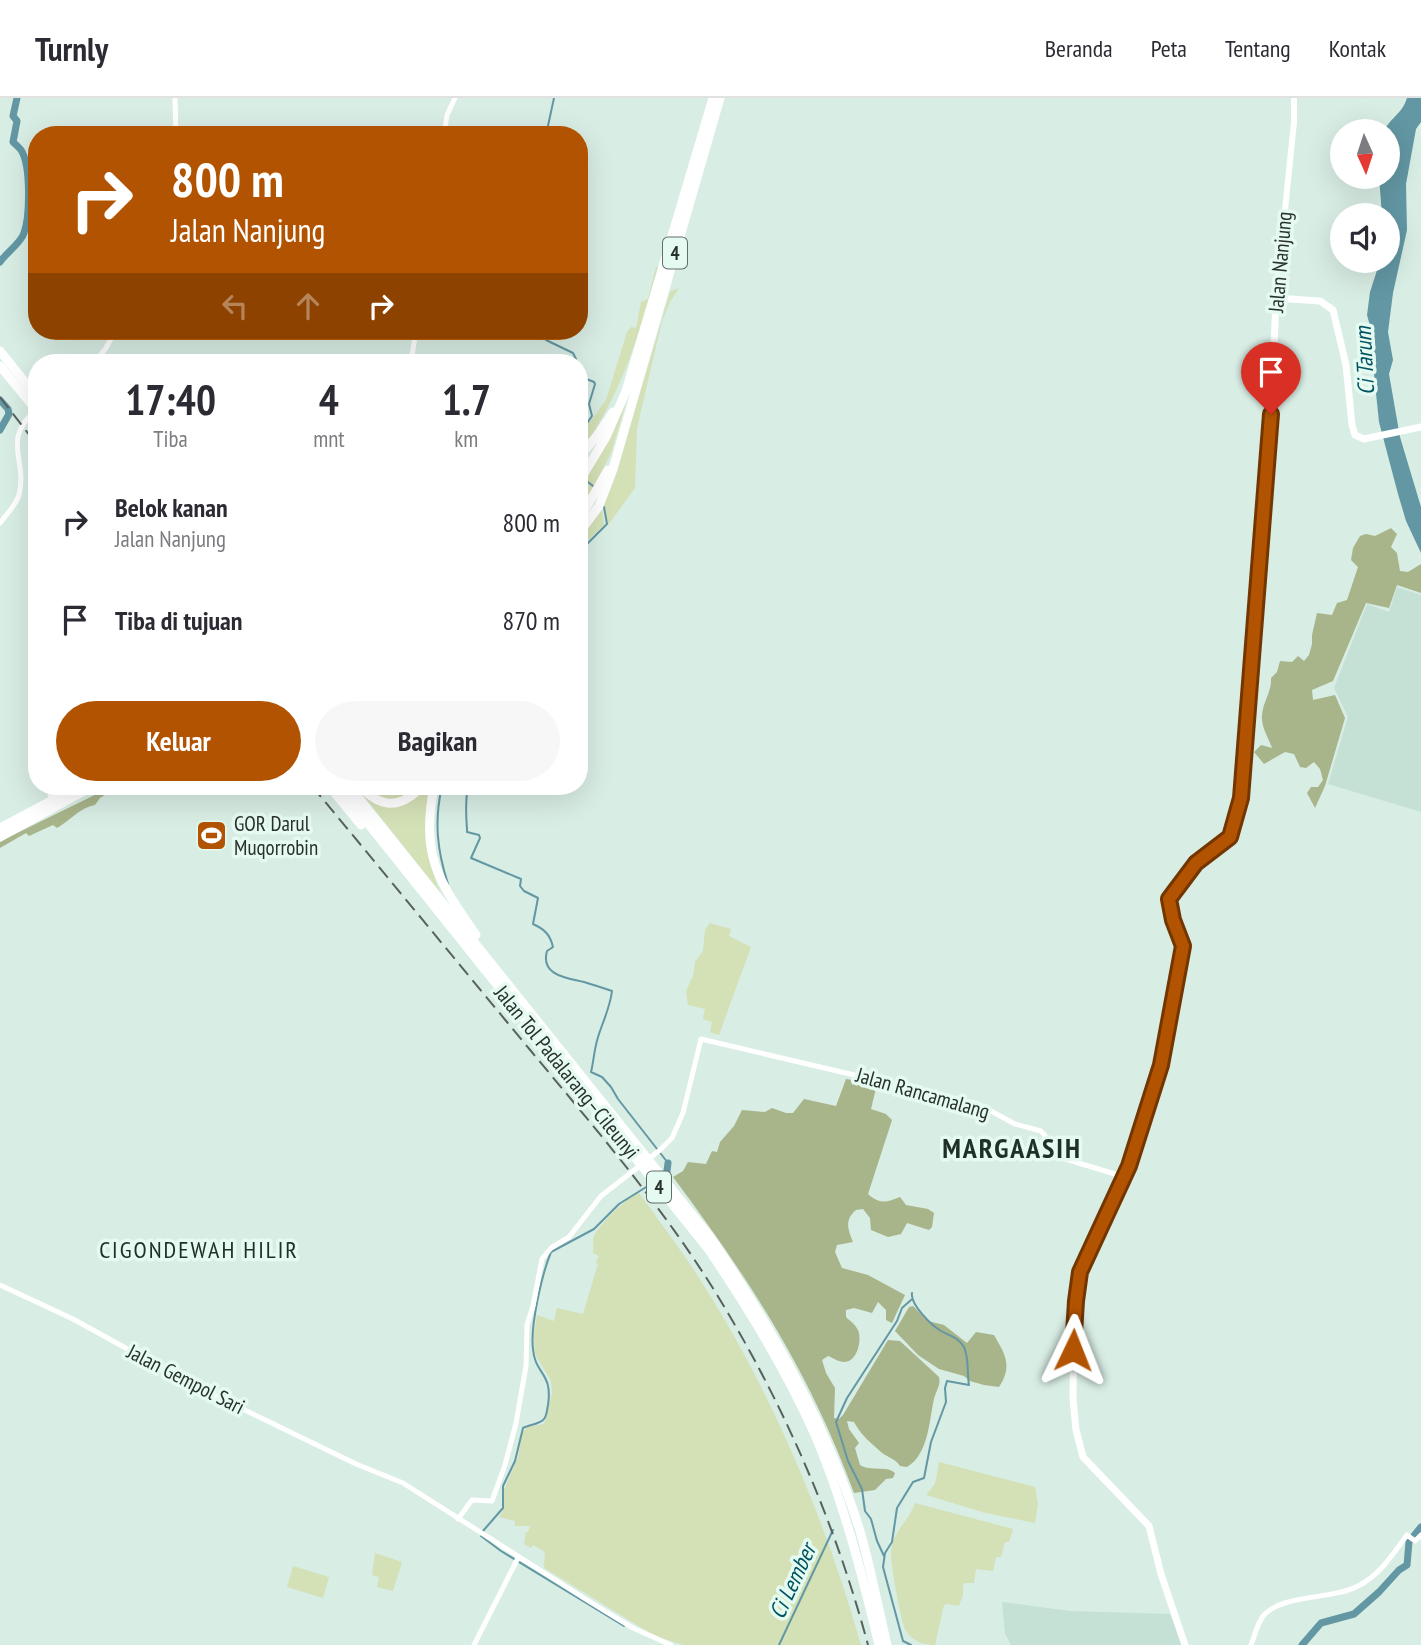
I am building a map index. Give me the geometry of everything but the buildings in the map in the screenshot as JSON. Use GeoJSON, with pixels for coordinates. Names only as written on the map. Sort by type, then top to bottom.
{"type":"FeatureCollection","features":[{"type":"Feature","properties":{"kind":"highway","name":"4"},"geometry":{"type":"LineString","coordinates":[[588,467],[611,427],[635,362],[713,98]]}},
{"type":"Feature","properties":{"kind":"highway","name":"4"},"geometry":{"type":"LineString","coordinates":[[588,522],[606,490],[720,98]]}},
{"type":"Feature","properties":{"kind":"highway"},"geometry":{"type":"LineString","coordinates":[[0,351],[28,386]]}},
{"type":"Feature","properties":{"kind":"highway"},"geometry":{"type":"LineString","coordinates":[[588,446],[608,420],[635,362]]}},
{"type":"Feature","properties":{"kind":"highway"},"geometry":{"type":"LineString","coordinates":[[0,366],[28,403]]}},
{"type":"Feature","properties":{"kind":"highway"},"geometry":{"type":"LineString","coordinates":[[588,505],[607,472],[630,409]]}},
{"type":"Feature","properties":{"kind":"highway"},"geometry":{"type":"LineString","coordinates":[[0,827],[52,795]]}},
{"type":"Feature","properties":{"kind":"highway"},"geometry":{"type":"LineString","coordinates":[[0,827],[62,795]]}},
{"type":"Feature","properties":{"kind":"highway"},"geometry":{"type":"LineString","coordinates":[[0,837],[77,795]]}},
{"type":"Feature","properties":{"kind":"highway"},"geometry":{"type":"LineString","coordinates":[[19,827],[84,795]]}},
{"type":"Feature","properties":{"kind":"highway"},"geometry":{"type":"LineString","coordinates":[[336,795],[451,929]]}},
{"type":"Feature","properties":{"kind":"highway","name":"Jalan Tol Padalarang–Cileunyi"},"geometry":{"type":"LineString","coordinates":[[345,795],[709,1250],[748,1308],[771,1347],[815,1436],[849,1529],[879,1645]]}},
{"type":"Feature","properties":{"kind":"highway","name":"Jalan Tol Padalarang–Cileunyi"},"geometry":{"type":"LineString","coordinates":[[356,795],[711,1238],[771,1329],[819,1423],[845,1488],[868,1562],[887,1645]]}},
{"type":"Feature","properties":{"kind":"highway"},"geometry":{"type":"LineString","coordinates":[[370,795],[390,804],[412,795]]}},
{"type":"Feature","properties":{"kind":"highway"},"geometry":{"type":"LineString","coordinates":[[434,795],[430,808],[429,838],[437,873],[508,983]]}},
{"type":"Feature","properties":{"kind":"main road","name":"Jalan Nanjung"},"geometry":{"type":"LineString","coordinates":[[1185,1645],[1161,1574],[1149,1526],[1083,1457],[1076,1430],[1074,1328],[1078,1284],[1090,1248],[1125,1177],[1161,1065],[1182,951],[1182,942],[1170,905],[1171,895],[1196,863],[1230,837],[1242,792],[1271,422],[1276,298],[1294,122],[1294,98]]}},
{"type":"Feature","properties":{"kind":"main road"},"geometry":{"type":"LineString","coordinates":[[1276,298],[1320,301],[1333,310],[1346,365],[1354,432],[1358,437],[1373,438],[1417,428]]}},
{"type":"Feature","properties":{"kind":"street"},"geometry":{"type":"LineString","coordinates":[[175,98],[176,126]]}},
{"type":"Feature","properties":{"kind":"street"},"geometry":{"type":"LineString","coordinates":[[445,126],[455,98]]}},
{"type":"Feature","properties":{"kind":"street"},"geometry":{"type":"LineString","coordinates":[[0,523],[19,495],[16,439],[19,427],[28,419]]}},
{"type":"Feature","properties":{"kind":"street","name":"Jalan Rancamalang"},"geometry":{"type":"LineString","coordinates":[[458,1519],[473,1500],[490,1502],[493,1499],[496,1485],[504,1470],[517,1418],[526,1366],[527,1325],[542,1259],[548,1250],[569,1237],[601,1196],[660,1150],[677,1128],[701,1038],[978,1104],[1015,1124],[1043,1133],[1052,1155],[1125,1177]]}},
{"type":"Feature","properties":{"kind":"street","name":"Jalan Gempol Sari"},"geometry":{"type":"LineString","coordinates":[[0,1285],[73,1319],[193,1385],[416,1490],[517,1560],[634,1628],[671,1645]]}},
{"type":"Feature","properties":{"kind":"street"},"geometry":{"type":"LineString","coordinates":[[1251,1645],[1262,1618],[1272,1609],[1290,1602],[1329,1596],[1357,1587],[1383,1567],[1410,1537],[1416,1541],[1421,1535]]}},
{"type":"Feature","properties":{"kind":"street"},"geometry":{"type":"LineString","coordinates":[[474,1645],[517,1560]]}},
{"type":"Feature","properties":{"kind":"shaded area"},"geometry":{"type":"Polygon","coordinates":[[[1397,587],[1421,595],[1421,812],[1328,784],[1348,717],[1334,688],[1367,604],[1389,612],[1397,587]]]}},
{"type":"Feature","properties":{"kind":"shaded area"},"geometry":{"type":"Polygon","coordinates":[[[1002,1602],[1070,1611],[1170,1614],[1182,1645],[1011,1645],[1005,1634],[1002,1602]]]}},
{"type":"Feature","properties":{"kind":"green space"},"geometry":{"type":"Polygon","coordinates":[[[656,267],[659,268],[644,317],[618,387],[588,440],[588,425],[606,400],[627,332],[631,327],[636,328],[641,302],[648,299],[656,267]]]}},
{"type":"Feature","properties":{"kind":"green space"},"geometry":{"type":"Polygon","coordinates":[[[679,288],[662,321],[637,428],[635,488],[608,525],[604,504],[614,481],[670,292],[679,288]]]}},
{"type":"Feature","properties":{"kind":"green space"},"geometry":{"type":"Polygon","coordinates":[[[626,403],[611,453],[588,498],[588,471],[626,403]]]}},
{"type":"Feature","properties":{"kind":"green space"},"geometry":{"type":"Polygon","coordinates":[[[602,509],[604,525],[588,540],[588,527],[602,509]]]}},
{"type":"Feature","properties":{"kind":"green space"},"geometry":{"type":"Polygon","coordinates":[[[1391,528],[1397,534],[1391,547],[1397,553],[1400,571],[1408,572],[1421,564],[1421,593],[1397,585],[1389,608],[1366,603],[1333,681],[1312,690],[1313,700],[1335,695],[1345,718],[1325,786],[1315,808],[1307,793],[1311,787],[1318,787],[1323,780],[1320,769],[1314,762],[1306,768],[1300,767],[1294,754],[1285,752],[1264,764],[1254,752],[1261,745],[1272,748],[1262,719],[1271,678],[1277,672],[1280,661],[1292,662],[1298,656],[1304,661],[1309,655],[1317,613],[1332,615],[1337,603],[1347,600],[1358,567],[1351,560],[1353,548],[1360,536],[1375,536],[1391,528]]]}},
{"type":"Feature","properties":{"kind":"green space"},"geometry":{"type":"Polygon","coordinates":[[[95,795],[105,795],[95,805],[80,811],[57,828],[53,825],[29,836],[26,833],[0,848],[0,842],[95,795]]]}},
{"type":"Feature","properties":{"kind":"green space"},"geometry":{"type":"Polygon","coordinates":[[[363,795],[371,801],[413,798],[416,795],[428,795],[426,840],[440,892],[363,795]]]}},
{"type":"Feature","properties":{"kind":"green space"},"geometry":{"type":"Polygon","coordinates":[[[376,795],[409,795],[406,797],[383,800],[376,795]]]}},
{"type":"Feature","properties":{"kind":"green space"},"geometry":{"type":"Polygon","coordinates":[[[710,923],[731,929],[729,936],[751,947],[719,1035],[710,1032],[712,1022],[703,1019],[705,1009],[688,1005],[686,991],[693,976],[695,962],[703,951],[705,930],[710,923]]]}},
{"type":"Feature","properties":{"kind":"green space"},"geometry":{"type":"Polygon","coordinates":[[[846,1079],[877,1084],[871,1109],[886,1114],[892,1120],[868,1194],[884,1202],[900,1197],[906,1205],[928,1209],[934,1213],[929,1230],[907,1223],[901,1234],[888,1237],[871,1230],[870,1218],[863,1209],[856,1210],[848,1221],[853,1242],[837,1245],[835,1252],[842,1268],[868,1275],[905,1295],[892,1323],[886,1320],[886,1310],[878,1302],[872,1313],[854,1308],[846,1310],[846,1317],[859,1334],[856,1354],[844,1362],[828,1356],[822,1360],[835,1388],[834,1418],[839,1419],[843,1415],[888,1340],[900,1341],[939,1377],[924,1445],[920,1454],[907,1467],[900,1466],[881,1452],[854,1422],[847,1421],[859,1443],[855,1448],[860,1465],[888,1469],[895,1473],[893,1478],[886,1479],[875,1490],[854,1493],[818,1407],[776,1328],[673,1177],[683,1171],[688,1162],[706,1164],[712,1151],[717,1152],[720,1142],[734,1126],[742,1110],[765,1112],[772,1108],[793,1113],[804,1099],[836,1106],[846,1079]]]}},
{"type":"Feature","properties":{"kind":"green space"},"geometry":{"type":"Polygon","coordinates":[[[639,1193],[720,1311],[769,1403],[811,1498],[861,1645],[684,1645],[655,1636],[544,1568],[545,1552],[533,1545],[531,1548],[524,1544],[530,1526],[515,1526],[515,1521],[499,1517],[503,1511],[504,1490],[518,1457],[522,1433],[527,1427],[544,1424],[552,1393],[551,1381],[535,1354],[537,1315],[554,1321],[557,1308],[583,1314],[598,1264],[596,1262],[599,1256],[593,1253],[594,1236],[614,1212],[639,1193]]]}},
{"type":"Feature","properties":{"kind":"green space"},"geometry":{"type":"Polygon","coordinates":[[[913,1306],[928,1321],[944,1325],[967,1343],[976,1332],[994,1335],[1006,1360],[1006,1373],[999,1387],[970,1381],[964,1376],[939,1369],[918,1355],[895,1331],[909,1307],[913,1306]]]}},
{"type":"Feature","properties":{"kind":"green space"},"geometry":{"type":"Polygon","coordinates":[[[939,1462],[1035,1487],[1038,1504],[1035,1523],[986,1513],[926,1495],[935,1484],[939,1462]]]}},
{"type":"Feature","properties":{"kind":"green space"},"geometry":{"type":"Polygon","coordinates":[[[915,1503],[1013,1529],[1009,1542],[1005,1542],[1001,1557],[996,1557],[993,1571],[976,1569],[974,1583],[963,1585],[959,1606],[944,1605],[935,1645],[919,1642],[906,1631],[892,1567],[892,1544],[915,1503]]]}},
{"type":"Feature","properties":{"kind":"green space"},"geometry":{"type":"Polygon","coordinates":[[[375,1553],[402,1562],[393,1591],[377,1587],[379,1577],[372,1575],[375,1553]]]}},
{"type":"Feature","properties":{"kind":"green space"},"geometry":{"type":"Polygon","coordinates":[[[293,1566],[329,1577],[323,1598],[287,1587],[293,1566]]]}},
{"type":"Feature","properties":{"kind":"water"},"geometry":{"type":"Polygon","coordinates":[[[1407,98],[1421,98],[1421,122],[1416,129],[1406,184],[1407,230],[1400,262],[1400,203],[1381,203],[1380,189],[1400,189],[1400,119],[1393,119],[1407,98]]]}},
{"type":"Feature","properties":{"kind":"water"},"geometry":{"type":"Polygon","coordinates":[[[1376,273],[1397,273],[1388,332],[1393,360],[1389,374],[1400,437],[1421,507],[1421,553],[1406,521],[1379,422],[1374,374],[1369,363],[1372,333],[1367,315],[1376,273]]]}},
{"type":"Feature","properties":{"kind":"waterway"},"geometry":{"type":"LineString","coordinates":[[0,262],[22,237],[26,225],[27,167],[21,150],[13,142],[17,121],[13,116],[17,98]]}},
{"type":"Feature","properties":{"kind":"waterway"},"geometry":{"type":"LineString","coordinates":[[548,126],[554,98]]}},
{"type":"Feature","properties":{"kind":"waterway"},"geometry":{"type":"LineString","coordinates":[[546,340],[574,354]]}},
{"type":"Feature","properties":{"kind":"waterway"},"geometry":{"type":"LineString","coordinates":[[588,380],[595,384],[589,404],[592,416],[588,422]]}},
{"type":"Feature","properties":{"kind":"waterway"},"geometry":{"type":"LineString","coordinates":[[0,400],[9,414],[0,430]]}},
{"type":"Feature","properties":{"kind":"waterway"},"geometry":{"type":"LineString","coordinates":[[588,482],[593,486]]}},
{"type":"Feature","properties":{"kind":"waterway"},"geometry":{"type":"LineString","coordinates":[[588,543],[607,524],[604,507]]}},
{"type":"Feature","properties":{"kind":"waterway"},"geometry":{"type":"LineString","coordinates":[[441,795],[438,835],[448,884]]}},
{"type":"Feature","properties":{"kind":"waterway"},"geometry":{"type":"LineString","coordinates":[[467,795],[467,832],[479,835],[480,838],[471,858],[521,879],[520,886],[524,891],[538,898],[533,924],[546,932],[552,942],[553,947],[547,951],[546,959],[551,971],[612,991],[597,1039],[591,1072],[602,1077],[611,1087],[668,1163]]}},
{"type":"Feature","properties":{"kind":"waterway"},"geometry":{"type":"LineString","coordinates":[[667,1171],[668,1163]]}},
{"type":"Feature","properties":{"kind":"waterway"},"geometry":{"type":"LineString","coordinates":[[483,1531],[503,1508],[503,1486],[515,1461],[523,1428],[541,1421],[547,1413],[548,1386],[534,1358],[533,1327],[537,1300],[551,1252],[594,1229],[619,1204],[651,1184]]}},
{"type":"Feature","properties":{"kind":"waterway"},"geometry":{"type":"LineString","coordinates":[[911,1645],[903,1641],[883,1567],[885,1553],[892,1542],[897,1508],[913,1482],[924,1478],[931,1442],[946,1402],[947,1381],[969,1385],[964,1347],[927,1319],[914,1303],[912,1293]]}},
{"type":"Feature","properties":{"kind":"waterway"},"geometry":{"type":"LineString","coordinates":[[884,1556],[871,1519],[865,1511],[862,1489],[848,1461],[836,1422],[847,1398],[897,1321],[902,1308],[911,1300]]}},
{"type":"Feature","properties":{"kind":"waterway"},"geometry":{"type":"LineString","coordinates":[[1302,1645],[1321,1623],[1354,1614],[1407,1565],[1409,1542],[1421,1527]]}},
{"type":"Feature","properties":{"kind":"waterway","name":"Ci Lember"},"geometry":{"type":"LineString","coordinates":[[779,1645],[833,1530]]}},
{"type":"Feature","properties":{"kind":"waterway"},"geometry":{"type":"LineString","coordinates":[[481,1536],[624,1626]]}},
{"type":"Feature","properties":{"kind":"railway"},"geometry":{"type":"LineString","coordinates":[[0,397],[28,433]]}},
{"type":"Feature","properties":{"kind":"railway"},"geometry":{"type":"LineString","coordinates":[[319,795],[624,1164],[709,1282],[759,1368],[802,1458],[839,1550],[868,1645]]}},
{"type":"Feature","properties":{"kind":"place","name":"GOR Darul Muqorrobin"},"geometry":{"type":"Point","coordinates":[211,835]}},
{"type":"Feature","properties":{"kind":"district","name":"MARGAASIH"},"geometry":{"type":"Point","coordinates":[1012,1147]}},
{"type":"Feature","properties":{"kind":"district","name":"CIGONDEWAH HILIR"},"geometry":{"type":"Point","coordinates":[199,1249]}},
{"type":"Feature","properties":{"kind":"route"},"geometry":{"type":"LineString","coordinates":[[1073,1350],[1080,1272],[1129,1166],[1161,1065],[1183,946],[1173,920],[1169,899],[1196,863],[1230,837],[1241,798],[1271,414]]}},
{"type":"Feature","properties":{"kind":"water label","name":"Ci Tarum"},"geometry":{"type":"Point","coordinates":[1364,361]}}]}
